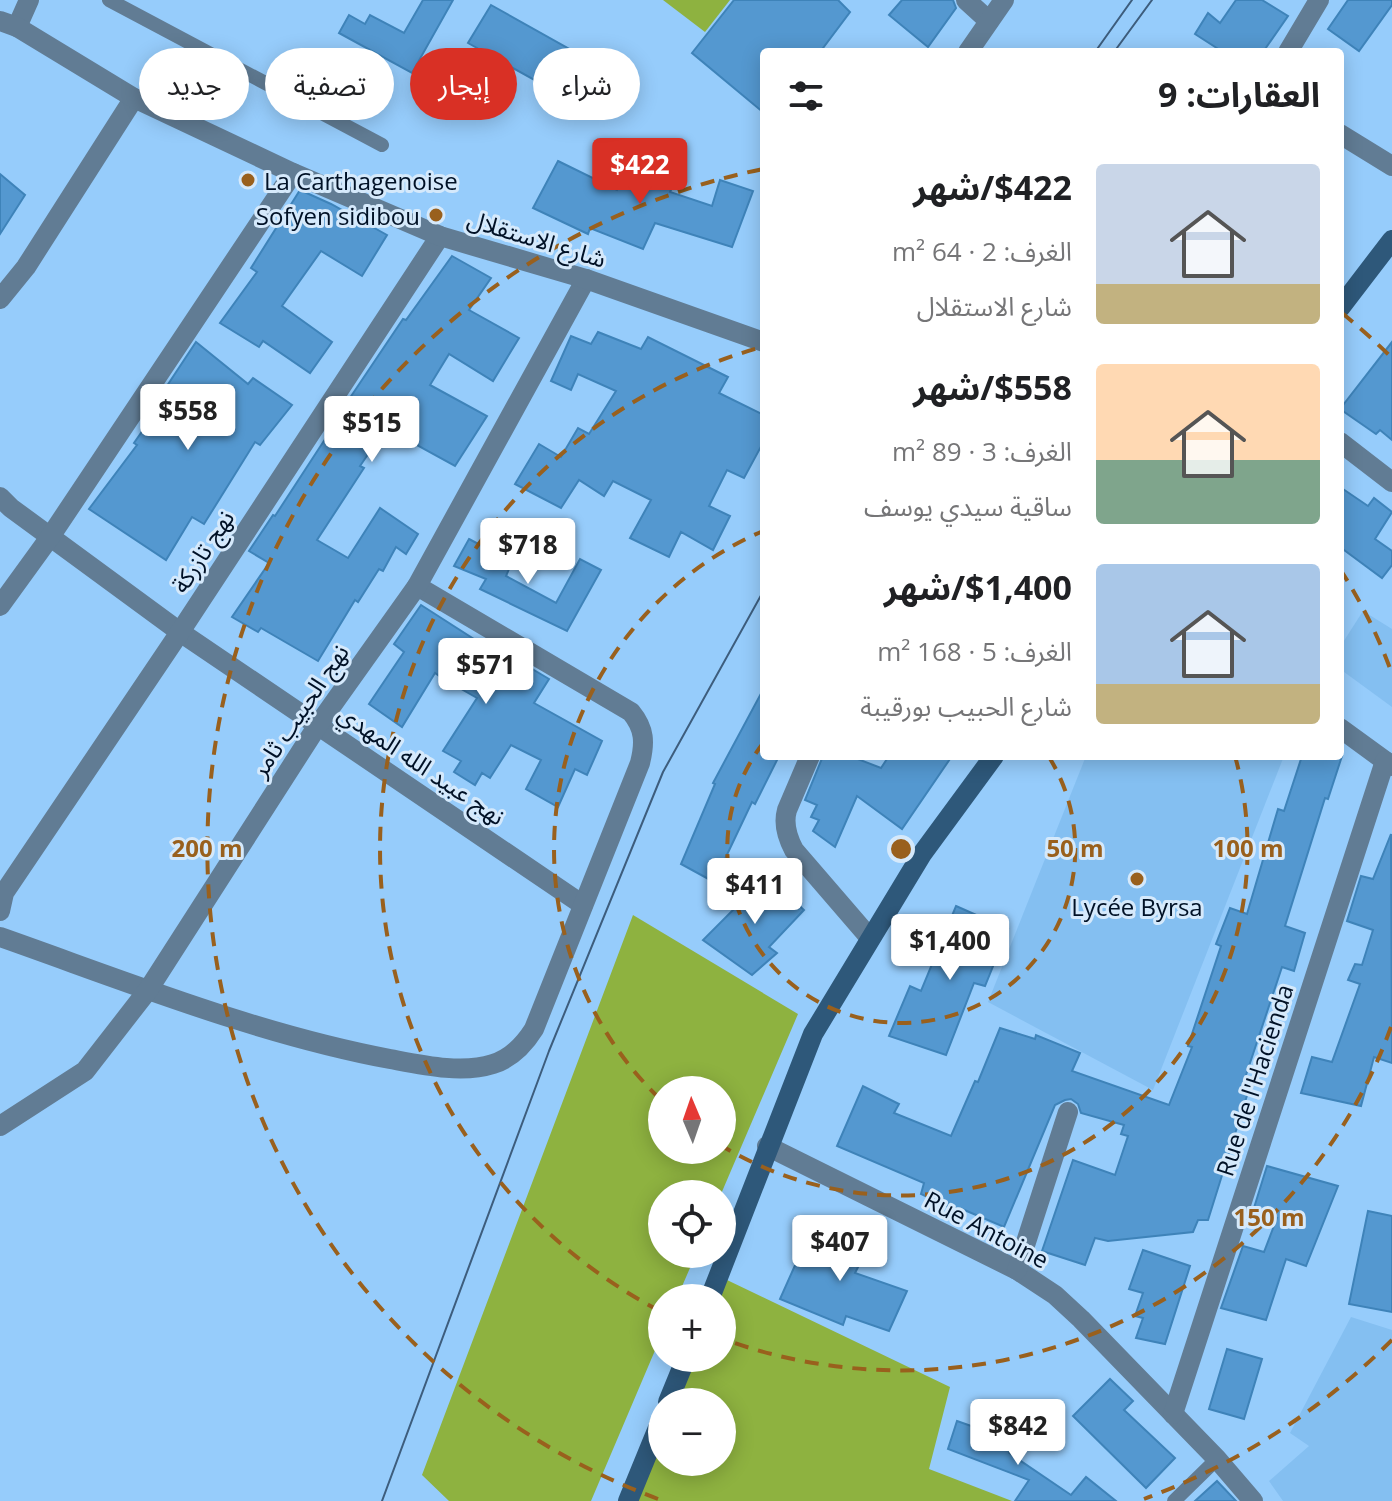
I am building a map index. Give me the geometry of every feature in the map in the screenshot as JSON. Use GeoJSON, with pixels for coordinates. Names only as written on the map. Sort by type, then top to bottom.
{"type":"FeatureCollection","features":[{"type":"Feature","properties":{"kind":"main road"},"geometry":{"type":"LineString","coordinates":[[1344,303],[1392,240]]}},
{"type":"Feature","properties":{"kind":"main road"},"geometry":{"type":"LineString","coordinates":[[715,1284],[813,1034],[922,854],[991,760]]}},
{"type":"Feature","properties":{"kind":"main road"},"geometry":{"type":"LineString","coordinates":[[628,1501],[648,1452]]}},
{"type":"Feature","properties":{"kind":"street"},"geometry":{"type":"LineString","coordinates":[[8,24],[29,0]]}},
{"type":"Feature","properties":{"kind":"street"},"geometry":{"type":"LineString","coordinates":[[966,0],[989,21]]}},
{"type":"Feature","properties":{"kind":"street"},"geometry":{"type":"LineString","coordinates":[[971,48],[1004,0]]}},
{"type":"Feature","properties":{"kind":"street"},"geometry":{"type":"LineString","coordinates":[[1290,48],[1319,0]]}},
{"type":"Feature","properties":{"kind":"street","name":"شارع الاستقلال"},"geometry":{"type":"LineString","coordinates":[[8,24],[134,98],[293,173],[440,236],[586,279],[760,341]]}},
{"type":"Feature","properties":{"kind":"street"},"geometry":{"type":"LineString","coordinates":[[0,299],[26,267],[134,98]]}},
{"type":"Feature","properties":{"kind":"street"},"geometry":{"type":"LineString","coordinates":[[1344,136],[1392,166]]}},
{"type":"Feature","properties":{"kind":"street"},"geometry":{"type":"LineString","coordinates":[[0,606],[50,537],[293,173]]}},
{"type":"Feature","properties":{"kind":"street","name":"نهج تازركة"},"geometry":{"type":"LineString","coordinates":[[1,897],[180,632],[440,236]]}},
{"type":"Feature","properties":{"kind":"street","name":"نهج الحبيب ثامر"},"geometry":{"type":"LineString","coordinates":[[0,1126],[85,1071],[148,990],[318,725],[417,586],[586,279]]}},
{"type":"Feature","properties":{"kind":"street"},"geometry":{"type":"LineString","coordinates":[[1344,445],[1392,482]]}},
{"type":"Feature","properties":{"kind":"street","name":"نهج عبيد الله المهدي"},"geometry":{"type":"LineString","coordinates":[[0,497],[180,632],[583,905]]}},
{"type":"Feature","properties":{"kind":"street"},"geometry":{"type":"LineString","coordinates":[[0,937],[148,990],[347,1051],[429,1066],[480,1067],[503,1060],[519,1050],[534,1029],[640,763],[644,740],[640,722],[631,712],[417,586]]}},
{"type":"Feature","properties":{"kind":"street"},"geometry":{"type":"LineString","coordinates":[[1344,731],[1388,764]]}},
{"type":"Feature","properties":{"kind":"street"},"geometry":{"type":"LineString","coordinates":[[808,760],[785,817],[788,838],[794,850],[869,937]]}},
{"type":"Feature","properties":{"kind":"street","name":"Rue de l'Hacienda"},"geometry":{"type":"LineString","coordinates":[[1173,1414],[1388,764]]}},
{"type":"Feature","properties":{"kind":"street"},"geometry":{"type":"LineString","coordinates":[[1017,1270],[1068,1112]]}},
{"type":"Feature","properties":{"kind":"street","name":"Rue Antoine"},"geometry":{"type":"LineString","coordinates":[[767,1146],[1017,1270],[1055,1295],[1217,1459],[1253,1501]]}},
{"type":"Feature","properties":{"kind":"lane"},"geometry":{"type":"LineString","coordinates":[[109,0],[382,145]]}},
{"type":"Feature","properties":{"kind":"lane"},"geometry":{"type":"LineString","coordinates":[[1174,1501],[1217,1459]]}},
{"type":"Feature","properties":{"kind":"shaded area"},"geometry":{"type":"Polygon","coordinates":[[[1363,611],[1392,629],[1392,707],[1344,672],[1344,641],[1363,611]]]}},
{"type":"Feature","properties":{"kind":"shaded area","name":"Lycée Byrsa"},"geometry":{"type":"Polygon","coordinates":[[[1084,760],[1282,760],[1153,1090],[988,1002],[1084,760]]]}},
{"type":"Feature","properties":{"kind":"shaded area"},"geometry":{"type":"Polygon","coordinates":[[[1351,1317],[1392,1330],[1392,1501],[1283,1501],[1269,1481],[1309,1446],[1290,1433],[1351,1317]]]}},
{"type":"Feature","properties":{"kind":"green space"},"geometry":{"type":"Polygon","coordinates":[[[663,0],[730,0],[705,32],[663,0]]]}},
{"type":"Feature","properties":{"kind":"green space"},"geometry":{"type":"Polygon","coordinates":[[[633,915],[798,1014],[736,1159],[736,1076],[648,1076],[648,1164],[734,1164],[727,1180],[648,1180],[648,1268],[690,1268],[683,1284],[648,1284],[648,1367],[591,1501],[449,1501],[422,1475],[633,915]]]}},
{"type":"Feature","properties":{"kind":"green space"},"geometry":{"type":"Polygon","coordinates":[[[736,1284],[950,1387],[929,1469],[1012,1501],[630,1501],[648,1460],[648,1476],[736,1476],[736,1388],[680,1388],[687,1372],[736,1372],[736,1284]]]}},
{"type":"Feature","properties":{"kind":"building"},"geometry":{"type":"Polygon","coordinates":[[[423,0],[453,0],[426,48],[410,48],[410,72],[394,63],[394,48],[366,48],[339,33],[349,15],[365,24],[370,15],[404,33],[423,0]]]}},
{"type":"Feature","properties":{"kind":"building"},"geometry":{"type":"Polygon","coordinates":[[[734,0],[838,0],[850,12],[823,48],[760,48],[760,110],[692,53],[734,0]]]}},
{"type":"Feature","properties":{"kind":"building"},"geometry":{"type":"Polygon","coordinates":[[[902,0],[953,0],[956,8],[928,47],[889,15],[902,0]]]}},
{"type":"Feature","properties":{"kind":"building"},"geometry":{"type":"Polygon","coordinates":[[[1236,0],[1262,0],[1288,16],[1266,48],[1217,48],[1195,34],[1208,13],[1220,23],[1236,0]]]}},
{"type":"Feature","properties":{"kind":"building"},"geometry":{"type":"Polygon","coordinates":[[[1348,0],[1392,0],[1392,5],[1359,51],[1328,29],[1348,0]]]}},
{"type":"Feature","properties":{"kind":"building"},"geometry":{"type":"Polygon","coordinates":[[[491,5],[568,48],[533,48],[533,79],[517,70],[517,48],[477,48],[468,43],[491,5]]]}},
{"type":"Feature","properties":{"kind":"building"},"geometry":{"type":"Polygon","coordinates":[[[558,161],[617,190],[632,161],[675,181],[670,192],[712,206],[720,180],[753,191],[732,247],[655,223],[643,249],[590,228],[588,234],[533,208],[558,161]]]}},
{"type":"Feature","properties":{"kind":"building"},"geometry":{"type":"Polygon","coordinates":[[[0,174],[25,195],[0,234],[0,174]]]}},
{"type":"Feature","properties":{"kind":"building"},"geometry":{"type":"Polygon","coordinates":[[[300,190],[387,235],[362,276],[321,251],[282,306],[332,342],[310,373],[263,341],[259,347],[220,323],[257,272],[251,268],[300,190]]]}},
{"type":"Feature","properties":{"kind":"building"},"geometry":{"type":"Polygon","coordinates":[[[452,256],[491,278],[469,310],[519,338],[493,381],[449,354],[430,385],[487,416],[455,466],[386,428],[360,466],[364,468],[317,540],[348,558],[380,508],[418,534],[406,554],[396,547],[383,571],[379,569],[358,602],[355,600],[318,661],[261,628],[258,632],[232,617],[269,563],[249,551],[403,319],[406,320],[452,256]]]}},
{"type":"Feature","properties":{"kind":"building"},"geometry":{"type":"Polygon","coordinates":[[[598,332],[641,349],[648,337],[728,377],[719,393],[760,413],[760,448],[744,478],[727,470],[709,506],[730,516],[713,550],[681,532],[669,557],[630,538],[651,500],[613,481],[604,496],[579,480],[561,508],[515,484],[539,444],[561,457],[578,428],[589,434],[616,391],[578,374],[571,390],[551,381],[571,336],[591,344],[598,332]]]}},
{"type":"Feature","properties":{"kind":"building"},"geometry":{"type":"Polygon","coordinates":[[[196,342],[248,384],[253,378],[292,405],[260,445],[255,442],[204,524],[192,517],[166,560],[89,509],[137,445],[134,443],[159,407],[155,404],[196,342]]]}},
{"type":"Feature","properties":{"kind":"building"},"geometry":{"type":"Polygon","coordinates":[[[1392,342],[1392,440],[1380,430],[1376,434],[1344,412],[1344,404],[1392,342]]]}},
{"type":"Feature","properties":{"kind":"building"},"geometry":{"type":"Polygon","coordinates":[[[1344,490],[1368,506],[1374,498],[1392,512],[1375,539],[1392,551],[1392,565],[1382,578],[1344,550],[1344,490]]]}},
{"type":"Feature","properties":{"kind":"building"},"geometry":{"type":"Polygon","coordinates":[[[469,539],[512,562],[506,576],[556,603],[580,559],[601,570],[567,631],[480,589],[486,579],[454,566],[469,539]]]}},
{"type":"Feature","properties":{"kind":"building"},"geometry":{"type":"Polygon","coordinates":[[[421,605],[488,648],[490,644],[549,679],[534,703],[602,741],[587,775],[575,769],[558,807],[526,789],[541,760],[511,745],[490,778],[482,773],[475,785],[454,772],[461,761],[443,751],[477,698],[435,673],[402,727],[369,704],[404,652],[394,644],[421,605]]]}},
{"type":"Feature","properties":{"kind":"building"},"geometry":{"type":"Polygon","coordinates":[[[760,695],[760,760],[777,760],[755,804],[752,802],[714,882],[681,864],[713,783],[760,695]]]}},
{"type":"Feature","properties":{"kind":"building"},"geometry":{"type":"Polygon","coordinates":[[[821,760],[860,760],[881,768],[886,760],[949,760],[902,829],[857,796],[835,847],[813,831],[819,820],[811,817],[817,805],[805,800],[821,760]]]}},
{"type":"Feature","properties":{"kind":"building"},"geometry":{"type":"Polygon","coordinates":[[[1301,760],[1341,760],[1328,799],[1325,798],[1285,926],[1305,933],[1294,971],[1282,967],[1243,1084],[1250,1086],[1208,1220],[1198,1220],[1193,1232],[1108,1241],[1095,1238],[1085,1265],[1042,1251],[1073,1160],[1115,1175],[1128,1136],[1121,1134],[1124,1125],[1081,1113],[1078,1104],[1071,1099],[1055,1105],[1004,1227],[962,1209],[961,1213],[921,1194],[924,1183],[837,1146],[863,1086],[899,1104],[894,1113],[951,1136],[1000,1028],[1035,1039],[1036,1035],[1080,1053],[1072,1071],[1169,1105],[1192,1047],[1188,1046],[1221,946],[1216,944],[1230,908],[1247,914],[1278,809],[1284,811],[1301,760]]]}},
{"type":"Feature","properties":{"kind":"building"},"geometry":{"type":"Polygon","coordinates":[[[1391,834],[1392,1063],[1374,1057],[1361,1106],[1301,1093],[1312,1057],[1332,1062],[1360,984],[1348,980],[1355,964],[1362,965],[1373,930],[1347,921],[1361,876],[1373,879],[1391,834]]]}},
{"type":"Feature","properties":{"kind":"building"},"geometry":{"type":"Polygon","coordinates":[[[767,876],[804,910],[769,947],[777,953],[752,975],[703,940],[767,876]]]}},
{"type":"Feature","properties":{"kind":"building"},"geometry":{"type":"Polygon","coordinates":[[[956,906],[1008,929],[985,986],[974,983],[946,1055],[889,1036],[910,986],[921,991],[956,906]]]}},
{"type":"Feature","properties":{"kind":"building"},"geometry":{"type":"Polygon","coordinates":[[[1267,1166],[1338,1186],[1306,1266],[1286,1259],[1266,1320],[1221,1308],[1243,1246],[1264,1252],[1277,1218],[1253,1211],[1267,1166]]]}},
{"type":"Feature","properties":{"kind":"building"},"geometry":{"type":"Polygon","coordinates":[[[1368,1211],[1392,1216],[1392,1312],[1349,1304],[1368,1211]]]}},
{"type":"Feature","properties":{"kind":"building"},"geometry":{"type":"Polygon","coordinates":[[[813,1225],[869,1246],[855,1273],[907,1291],[889,1331],[846,1316],[843,1325],[780,1299],[813,1225]]]}},
{"type":"Feature","properties":{"kind":"building"},"geometry":{"type":"Polygon","coordinates":[[[1143,1250],[1190,1266],[1165,1344],[1136,1338],[1143,1318],[1135,1316],[1143,1293],[1129,1289],[1143,1250]]]}},
{"type":"Feature","properties":{"kind":"building"},"geometry":{"type":"Polygon","coordinates":[[[1227,1349],[1262,1359],[1244,1419],[1209,1409],[1227,1349]]]}},
{"type":"Feature","properties":{"kind":"building"},"geometry":{"type":"Polygon","coordinates":[[[1110,1379],[1133,1401],[1124,1410],[1175,1458],[1146,1488],[1073,1416],[1110,1379]]]}},
{"type":"Feature","properties":{"kind":"building"},"geometry":{"type":"Polygon","coordinates":[[[957,1421],[1014,1441],[1009,1453],[1071,1495],[1086,1477],[1116,1501],[1015,1501],[1029,1480],[948,1449],[957,1421]]]}},
{"type":"Feature","properties":{"kind":"building"},"geometry":{"type":"Polygon","coordinates":[[[1217,1481],[1236,1501],[1195,1501],[1217,1481]]]}},
{"type":"Feature","properties":{"kind":"tram line"},"geometry":{"type":"LineString","coordinates":[[1098,48],[1132,0]]}},
{"type":"Feature","properties":{"kind":"tram line"},"geometry":{"type":"LineString","coordinates":[[1117,48],[1152,0]]}},
{"type":"Feature","properties":{"kind":"tram line"},"geometry":{"type":"LineString","coordinates":[[382,1501],[549,1051],[663,772],[760,597]]}},
{"type":"Feature","properties":{"kind":"place","name":"La Carthagenoise"},"geometry":{"type":"Point","coordinates":[248,180]}},
{"type":"Feature","properties":{"kind":"place","name":"Sofyen sidibou"},"geometry":{"type":"Point","coordinates":[436,215]}},
{"type":"Feature","properties":{"kind":"place","name":"Lycée Byrsa"},"geometry":{"type":"Point","coordinates":[1137,879]}}]}
